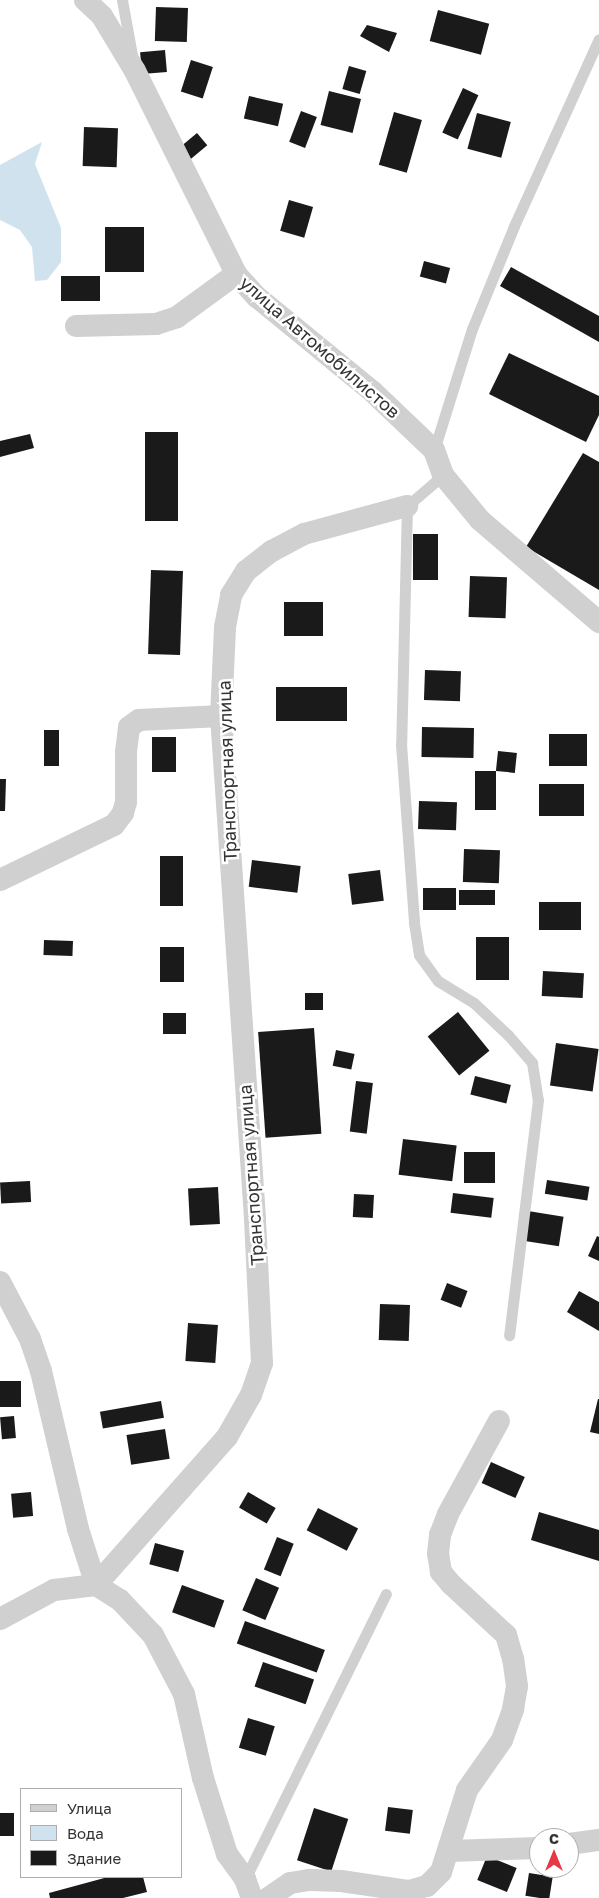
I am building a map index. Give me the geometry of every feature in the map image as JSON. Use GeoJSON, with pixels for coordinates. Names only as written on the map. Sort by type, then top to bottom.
{"type":"FeatureCollection","features":[{"type":"Feature","properties":{"kind":"street","name":"улица Автомобилистов"},"geometry":{"type":"LineString","coordinates":[[85,0],[102,16],[135,71],[236,274],[258,297],[373,392],[434,450],[443,475],[480,520],[599,622]]}},
{"type":"Feature","properties":{"kind":"street"},"geometry":{"type":"LineString","coordinates":[[76,326],[156,324],[177,317],[236,274]]}},
{"type":"Feature","properties":{"kind":"street","name":"Транспортная улица"},"geometry":{"type":"LineString","coordinates":[[96,1585],[227,1436],[252,1394],[262,1363],[255,1218],[221,716],[226,619],[231,595],[246,571],[272,551],[304,534],[407,506]]}},
{"type":"Feature","properties":{"kind":"street"},"geometry":{"type":"LineString","coordinates":[[0,880],[114,825],[123,813],[126,802],[126,752],[129,727],[139,720],[221,716]]}},
{"type":"Feature","properties":{"kind":"street"},"geometry":{"type":"LineString","coordinates":[[0,1282],[30,1339],[41,1371],[78,1529],[96,1585]]}},
{"type":"Feature","properties":{"kind":"street"},"geometry":{"type":"LineString","coordinates":[[268,1898],[290,1883],[310,1880],[341,1880],[409,1891],[427,1886],[441,1872],[449,1851],[456,1819],[467,1790],[502,1740],[513,1709],[517,1686],[506,1635],[451,1584],[442,1572],[438,1554],[440,1536],[448,1514],[499,1421]]}},
{"type":"Feature","properties":{"kind":"street"},"geometry":{"type":"LineString","coordinates":[[0,1618],[54,1590],[96,1585],[120,1600],[153,1635],[184,1694],[203,1778],[227,1854],[248,1888]]}},
{"type":"Feature","properties":{"kind":"street"},"geometry":{"type":"LineString","coordinates":[[579,1843],[599,1840]]}},
{"type":"Feature","properties":{"kind":"street"},"geometry":{"type":"LineString","coordinates":[[449,1851],[529,1848]]}},
{"type":"Feature","properties":{"kind":"lane"},"geometry":{"type":"LineString","coordinates":[[122,0],[135,71]]}},
{"type":"Feature","properties":{"kind":"lane"},"geometry":{"type":"LineString","coordinates":[[434,450],[472,329],[514,226],[599,39]]}},
{"type":"Feature","properties":{"kind":"lane"},"geometry":{"type":"LineString","coordinates":[[443,475],[407,506],[401,744],[414,922],[419,955],[438,981],[474,1003],[508,1034],[532,1063],[538,1100],[509,1335]]}},
{"type":"Feature","properties":{"kind":"lane"},"geometry":{"type":"LineString","coordinates":[[248,1888],[386,1594]]}},
{"type":"Feature","properties":{"kind":"water"},"geometry":{"type":"Polygon","coordinates":[[[42,142],[35,164],[61,228],[61,262],[47,280],[35,281],[32,247],[20,230],[0,220],[0,165],[42,142]]]}},
{"type":"Feature","properties":{"kind":"building"},"geometry":{"type":"Polygon","coordinates":[[[156,7],[188,8],[187,42],[155,41],[156,7]]]}},
{"type":"Feature","properties":{"kind":"building"},"geometry":{"type":"Polygon","coordinates":[[[438,10],[489,24],[481,55],[430,41],[438,10]]]}},
{"type":"Feature","properties":{"kind":"building"},"geometry":{"type":"Polygon","coordinates":[[[367,25],[397,33],[389,52],[360,36],[367,25]]]}},
{"type":"Feature","properties":{"kind":"building"},"geometry":{"type":"Polygon","coordinates":[[[165,50],[167,72],[142,74],[140,52],[165,50]]]}},
{"type":"Feature","properties":{"kind":"building"},"geometry":{"type":"Polygon","coordinates":[[[191,60],[213,67],[203,98],[181,91],[191,60]]]}},
{"type":"Feature","properties":{"kind":"building"},"geometry":{"type":"Polygon","coordinates":[[[349,66],[366,71],[360,94],[342,89],[349,66]]]}},
{"type":"Feature","properties":{"kind":"building"},"geometry":{"type":"Polygon","coordinates":[[[463,88],[478,95],[458,140],[442,132],[463,88]]]}},
{"type":"Feature","properties":{"kind":"building"},"geometry":{"type":"Polygon","coordinates":[[[329,91],[361,99],[353,133],[321,125],[329,91]]]}},
{"type":"Feature","properties":{"kind":"building"},"geometry":{"type":"Polygon","coordinates":[[[249,96],[283,104],[278,126],[244,118],[249,96]]]}},
{"type":"Feature","properties":{"kind":"building"},"geometry":{"type":"Polygon","coordinates":[[[301,111],[317,117],[305,148],[289,142],[301,111]]]}},
{"type":"Feature","properties":{"kind":"building"},"geometry":{"type":"Polygon","coordinates":[[[394,112],[422,120],[407,173],[379,165],[394,112]]]}},
{"type":"Feature","properties":{"kind":"building"},"geometry":{"type":"Polygon","coordinates":[[[477,113],[511,122],[501,158],[467,149],[477,113]]]}},
{"type":"Feature","properties":{"kind":"building"},"geometry":{"type":"Polygon","coordinates":[[[84,127],[118,128],[117,167],[83,166],[84,127]]]}},
{"type":"Feature","properties":{"kind":"building"},"geometry":{"type":"Polygon","coordinates":[[[197,133],[207,145],[188,161],[178,149],[197,133]]]}},
{"type":"Feature","properties":{"kind":"building"},"geometry":{"type":"Polygon","coordinates":[[[289,200],[313,207],[304,238],[280,231],[289,200]]]}},
{"type":"Feature","properties":{"kind":"building"},"geometry":{"type":"Polygon","coordinates":[[[105,227],[144,227],[144,272],[105,272],[105,227]]]}},
{"type":"Feature","properties":{"kind":"building"},"geometry":{"type":"Polygon","coordinates":[[[424,261],[450,268],[446,283],[420,276],[424,261]]]}},
{"type":"Feature","properties":{"kind":"building"},"geometry":{"type":"Polygon","coordinates":[[[511,267],[599,316],[599,342],[500,286],[511,267]]]}},
{"type":"Feature","properties":{"kind":"building"},"geometry":{"type":"Polygon","coordinates":[[[61,276],[100,276],[100,301],[61,301],[61,276]]]}},
{"type":"Feature","properties":{"kind":"building"},"geometry":{"type":"Polygon","coordinates":[[[509,353],[599,396],[599,415],[586,442],[489,394],[509,353]]]}},
{"type":"Feature","properties":{"kind":"building"},"geometry":{"type":"Polygon","coordinates":[[[145,432],[178,432],[178,521],[145,521],[145,432]]]}},
{"type":"Feature","properties":{"kind":"building"},"geometry":{"type":"Polygon","coordinates":[[[30,434],[34,448],[0,457],[0,441],[30,434]]]}},
{"type":"Feature","properties":{"kind":"building"},"geometry":{"type":"Polygon","coordinates":[[[583,453],[599,462],[599,590],[526,547],[583,453]]]}},
{"type":"Feature","properties":{"kind":"building"},"geometry":{"type":"Polygon","coordinates":[[[413,534],[438,534],[438,580],[413,580],[413,534]]]}},
{"type":"Feature","properties":{"kind":"building"},"geometry":{"type":"Polygon","coordinates":[[[151,570],[183,571],[180,655],[148,654],[151,570]]]}},
{"type":"Feature","properties":{"kind":"building"},"geometry":{"type":"Polygon","coordinates":[[[470,576],[507,577],[506,618],[469,617],[470,576]]]}},
{"type":"Feature","properties":{"kind":"building"},"geometry":{"type":"Polygon","coordinates":[[[284,602],[323,602],[323,636],[284,636],[284,602]]]}},
{"type":"Feature","properties":{"kind":"building"},"geometry":{"type":"Polygon","coordinates":[[[425,670],[461,671],[460,701],[424,700],[425,670]]]}},
{"type":"Feature","properties":{"kind":"building"},"geometry":{"type":"Polygon","coordinates":[[[276,687],[347,687],[347,721],[276,721],[276,687]]]}},
{"type":"Feature","properties":{"kind":"building"},"geometry":{"type":"Polygon","coordinates":[[[422,727],[474,728],[473,758],[421,757],[422,727]]]}},
{"type":"Feature","properties":{"kind":"building"},"geometry":{"type":"Polygon","coordinates":[[[44,730],[59,730],[59,766],[44,766],[44,730]]]}},
{"type":"Feature","properties":{"kind":"building"},"geometry":{"type":"Polygon","coordinates":[[[549,734],[587,734],[587,766],[549,766],[549,734]]]}},
{"type":"Feature","properties":{"kind":"building"},"geometry":{"type":"Polygon","coordinates":[[[152,737],[176,737],[176,772],[152,772],[152,737]]]}},
{"type":"Feature","properties":{"kind":"building"},"geometry":{"type":"Polygon","coordinates":[[[498,751],[517,753],[515,773],[496,771],[498,751]]]}},
{"type":"Feature","properties":{"kind":"building"},"geometry":{"type":"Polygon","coordinates":[[[475,771],[496,771],[496,810],[475,810],[475,771]]]}},
{"type":"Feature","properties":{"kind":"building"},"geometry":{"type":"Polygon","coordinates":[[[0,779],[6,779],[5,811],[0,811],[0,779]]]}},
{"type":"Feature","properties":{"kind":"building"},"geometry":{"type":"Polygon","coordinates":[[[539,784],[584,784],[584,816],[539,816],[539,784]]]}},
{"type":"Feature","properties":{"kind":"building"},"geometry":{"type":"Polygon","coordinates":[[[419,801],[457,802],[456,830],[418,829],[419,801]]]}},
{"type":"Feature","properties":{"kind":"building"},"geometry":{"type":"Polygon","coordinates":[[[464,849],[500,850],[499,883],[463,882],[464,849]]]}},
{"type":"Feature","properties":{"kind":"building"},"geometry":{"type":"Polygon","coordinates":[[[160,856],[183,856],[183,906],[160,906],[160,856]]]}},
{"type":"Feature","properties":{"kind":"building"},"geometry":{"type":"Polygon","coordinates":[[[252,860],[301,866],[297,893],[249,887],[252,860]]]}},
{"type":"Feature","properties":{"kind":"building"},"geometry":{"type":"Polygon","coordinates":[[[380,870],[384,901],[352,905],[348,874],[380,870]]]}},
{"type":"Feature","properties":{"kind":"building"},"geometry":{"type":"Polygon","coordinates":[[[423,888],[456,888],[456,910],[423,910],[423,888]]]}},
{"type":"Feature","properties":{"kind":"building"},"geometry":{"type":"Polygon","coordinates":[[[459,890],[495,890],[495,905],[459,905],[459,890]]]}},
{"type":"Feature","properties":{"kind":"building"},"geometry":{"type":"Polygon","coordinates":[[[539,902],[581,902],[581,930],[539,930],[539,902]]]}},
{"type":"Feature","properties":{"kind":"building"},"geometry":{"type":"Polygon","coordinates":[[[476,937],[509,937],[509,980],[476,980],[476,937]]]}},
{"type":"Feature","properties":{"kind":"building"},"geometry":{"type":"Polygon","coordinates":[[[44,940],[73,941],[72,956],[43,955],[44,940]]]}},
{"type":"Feature","properties":{"kind":"building"},"geometry":{"type":"Polygon","coordinates":[[[160,947],[184,947],[184,982],[160,982],[160,947]]]}},
{"type":"Feature","properties":{"kind":"building"},"geometry":{"type":"Polygon","coordinates":[[[543,971],[584,973],[583,998],[542,996],[543,971]]]}},
{"type":"Feature","properties":{"kind":"building"},"geometry":{"type":"Polygon","coordinates":[[[305,993],[323,993],[323,1010],[305,1010],[305,993]]]}},
{"type":"Feature","properties":{"kind":"building"},"geometry":{"type":"Polygon","coordinates":[[[458,1012],[489,1051],[459,1075],[428,1037],[458,1012]]]}},
{"type":"Feature","properties":{"kind":"building"},"geometry":{"type":"Polygon","coordinates":[[[163,1013],[186,1013],[186,1034],[163,1034],[163,1013]]]}},
{"type":"Feature","properties":{"kind":"building"},"geometry":{"type":"Polygon","coordinates":[[[314,1028],[321,1134],[266,1138],[258,1032],[314,1028]]]}},
{"type":"Feature","properties":{"kind":"building"},"geometry":{"type":"Polygon","coordinates":[[[556,1043],[599,1049],[593,1092],[550,1086],[556,1043]]]}},
{"type":"Feature","properties":{"kind":"building"},"geometry":{"type":"Polygon","coordinates":[[[336,1050],[355,1054],[351,1070],[333,1066],[336,1050]]]}},
{"type":"Feature","properties":{"kind":"building"},"geometry":{"type":"Polygon","coordinates":[[[475,1076],[511,1085],[506,1103],[470,1094],[475,1076]]]}},
{"type":"Feature","properties":{"kind":"building"},"geometry":{"type":"Polygon","coordinates":[[[356,1081],[373,1083],[367,1134],[350,1132],[356,1081]]]}},
{"type":"Feature","properties":{"kind":"building"},"geometry":{"type":"Polygon","coordinates":[[[403,1139],[457,1146],[452,1181],[399,1175],[403,1139]]]}},
{"type":"Feature","properties":{"kind":"building"},"geometry":{"type":"Polygon","coordinates":[[[464,1152],[495,1152],[495,1183],[464,1183],[464,1152]]]}},
{"type":"Feature","properties":{"kind":"building"},"geometry":{"type":"Polygon","coordinates":[[[547,1180],[589,1187],[587,1201],[545,1194],[547,1180]]]}},
{"type":"Feature","properties":{"kind":"building"},"geometry":{"type":"Polygon","coordinates":[[[30,1181],[31,1202],[1,1204],[0,1183],[30,1181]]]}},
{"type":"Feature","properties":{"kind":"building"},"geometry":{"type":"Polygon","coordinates":[[[218,1187],[220,1224],[190,1226],[188,1189],[218,1187]]]}},
{"type":"Feature","properties":{"kind":"building"},"geometry":{"type":"Polygon","coordinates":[[[453,1193],[494,1198],[491,1218],[451,1213],[453,1193]]]}},
{"type":"Feature","properties":{"kind":"building"},"geometry":{"type":"Polygon","coordinates":[[[354,1194],[374,1195],[373,1218],[353,1217],[354,1194]]]}},
{"type":"Feature","properties":{"kind":"building"},"geometry":{"type":"Polygon","coordinates":[[[528,1211],[564,1217],[559,1246],[523,1241],[528,1211]]]}},
{"type":"Feature","properties":{"kind":"building"},"geometry":{"type":"Polygon","coordinates":[[[597,1236],[599,1237],[599,1261],[588,1256],[597,1236]]]}},
{"type":"Feature","properties":{"kind":"building"},"geometry":{"type":"Polygon","coordinates":[[[447,1283],[468,1291],[461,1308],[441,1300],[447,1283]]]}},
{"type":"Feature","properties":{"kind":"building"},"geometry":{"type":"Polygon","coordinates":[[[579,1291],[599,1302],[599,1331],[567,1312],[579,1291]]]}},
{"type":"Feature","properties":{"kind":"building"},"geometry":{"type":"Polygon","coordinates":[[[380,1304],[410,1305],[409,1341],[379,1340],[380,1304]]]}},
{"type":"Feature","properties":{"kind":"building"},"geometry":{"type":"Polygon","coordinates":[[[188,1323],[218,1325],[215,1363],[185,1361],[188,1323]]]}},
{"type":"Feature","properties":{"kind":"building"},"geometry":{"type":"Polygon","coordinates":[[[0,1381],[21,1381],[21,1407],[0,1407],[0,1381]]]}},
{"type":"Feature","properties":{"kind":"building"},"geometry":{"type":"Polygon","coordinates":[[[599,1399],[599,1434],[590,1432],[599,1399]]]}},
{"type":"Feature","properties":{"kind":"building"},"geometry":{"type":"Polygon","coordinates":[[[161,1401],[164,1418],[103,1429],[100,1412],[161,1401]]]}},
{"type":"Feature","properties":{"kind":"building"},"geometry":{"type":"Polygon","coordinates":[[[14,1416],[16,1438],[2,1439],[0,1417],[14,1416]]]}},
{"type":"Feature","properties":{"kind":"building"},"geometry":{"type":"Polygon","coordinates":[[[165,1429],[170,1459],[131,1465],[126,1435],[165,1429]]]}},
{"type":"Feature","properties":{"kind":"building"},"geometry":{"type":"Polygon","coordinates":[[[491,1462],[525,1477],[515,1498],[482,1483],[491,1462]]]}},
{"type":"Feature","properties":{"kind":"building"},"geometry":{"type":"Polygon","coordinates":[[[31,1492],[33,1516],[13,1518],[11,1494],[31,1492]]]}},
{"type":"Feature","properties":{"kind":"building"},"geometry":{"type":"Polygon","coordinates":[[[248,1492],[276,1508],[267,1524],[239,1508],[248,1492]]]}},
{"type":"Feature","properties":{"kind":"building"},"geometry":{"type":"Polygon","coordinates":[[[318,1508],[358,1528],[347,1551],[307,1530],[318,1508]]]}},
{"type":"Feature","properties":{"kind":"building"},"geometry":{"type":"Polygon","coordinates":[[[539,1512],[599,1530],[599,1561],[531,1540],[539,1512]]]}},
{"type":"Feature","properties":{"kind":"building"},"geometry":{"type":"Polygon","coordinates":[[[277,1537],[294,1544],[281,1576],[264,1569],[277,1537]]]}},
{"type":"Feature","properties":{"kind":"building"},"geometry":{"type":"Polygon","coordinates":[[[155,1543],[184,1551],[178,1572],[149,1564],[155,1543]]]}},
{"type":"Feature","properties":{"kind":"building"},"geometry":{"type":"Polygon","coordinates":[[[256,1578],[279,1588],[265,1620],[242,1610],[256,1578]]]}},
{"type":"Feature","properties":{"kind":"building"},"geometry":{"type":"Polygon","coordinates":[[[182,1585],[224,1600],[214,1628],[172,1612],[182,1585]]]}},
{"type":"Feature","properties":{"kind":"building"},"geometry":{"type":"Polygon","coordinates":[[[245,1621],[325,1650],[317,1673],[237,1644],[245,1621]]]}},
{"type":"Feature","properties":{"kind":"building"},"geometry":{"type":"Polygon","coordinates":[[[263,1662],[314,1680],[306,1704],[255,1687],[263,1662]]]}},
{"type":"Feature","properties":{"kind":"building"},"geometry":{"type":"Polygon","coordinates":[[[248,1718],[275,1726],[266,1756],[239,1748],[248,1718]]]}},
{"type":"Feature","properties":{"kind":"building"},"geometry":{"type":"Polygon","coordinates":[[[388,1807],[413,1810],[410,1834],[385,1831],[388,1807]]]}},
{"type":"Feature","properties":{"kind":"building"},"geometry":{"type":"Polygon","coordinates":[[[314,1808],[348,1819],[331,1871],[297,1860],[314,1808]]]}},
{"type":"Feature","properties":{"kind":"building"},"geometry":{"type":"Polygon","coordinates":[[[0,1813],[14,1813],[14,1836],[0,1836],[0,1813]]]}},
{"type":"Feature","properties":{"kind":"building"},"geometry":{"type":"Polygon","coordinates":[[[487,1856],[517,1868],[507,1892],[477,1880],[487,1856]]]}},
{"type":"Feature","properties":{"kind":"building"},"geometry":{"type":"Polygon","coordinates":[[[529,1873],[529,1878],[553,1878],[549,1898],[525,1896],[529,1873]]]}},
{"type":"Feature","properties":{"kind":"building"},"geometry":{"type":"Polygon","coordinates":[[[104,1878],[143,1878],[147,1892],[123,1898],[50,1898],[49,1893],[104,1878]]]}}]}
